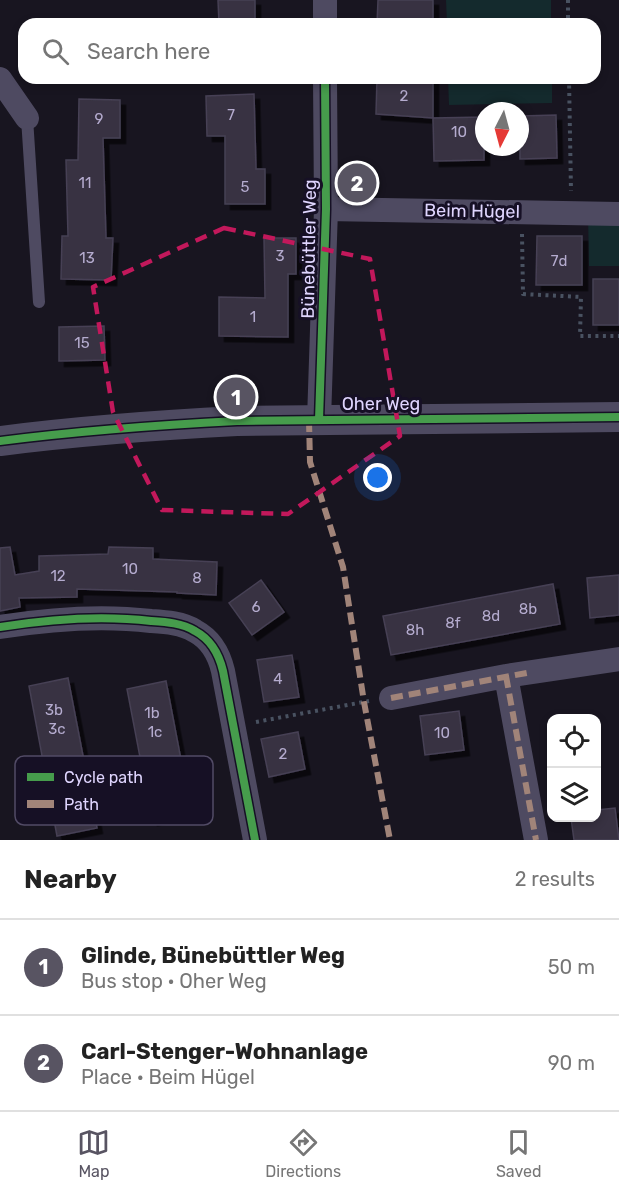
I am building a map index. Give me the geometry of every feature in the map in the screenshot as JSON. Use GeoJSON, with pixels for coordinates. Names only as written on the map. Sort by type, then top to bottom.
{"type":"FeatureCollection","features":[{"type":"Feature","properties":{"kind":"street"},"geometry":{"type":"LineString","coordinates":[[325,0],[325,18]]}},
{"type":"Feature","properties":{"kind":"street"},"geometry":{"type":"LineString","coordinates":[[0,79],[27,118]]}},
{"type":"Feature","properties":{"kind":"street","name":"Bünebüttler Weg"},"geometry":{"type":"LineString","coordinates":[[319,420],[326,209],[325,84]]}},
{"type":"Feature","properties":{"kind":"street","name":"Beim Hügel"},"geometry":{"type":"LineString","coordinates":[[326,209],[619,214]]}},
{"type":"Feature","properties":{"kind":"street","name":"Oher Weg"},"geometry":{"type":"LineString","coordinates":[[0,441],[177,424],[619,417]]}},
{"type":"Feature","properties":{"kind":"street"},"geometry":{"type":"LineString","coordinates":[[0,627],[106,618],[171,623],[190,627],[198,632],[212,645],[221,662],[255,840]]}},
{"type":"Feature","properties":{"kind":"street"},"geometry":{"type":"LineString","coordinates":[[391,698],[619,658]]}},
{"type":"Feature","properties":{"kind":"street"},"geometry":{"type":"LineString","coordinates":[[506,676],[536,840]]}},
{"type":"Feature","properties":{"kind":"lane"},"geometry":{"type":"LineString","coordinates":[[27,118],[39,302]]}},
{"type":"Feature","properties":{"kind":"path"},"geometry":{"type":"LineString","coordinates":[[568,0],[568,18]]}},
{"type":"Feature","properties":{"kind":"path"},"geometry":{"type":"LineString","coordinates":[[569,84],[572,213]]}},
{"type":"Feature","properties":{"kind":"path"},"geometry":{"type":"LineString","coordinates":[[522,212],[524,294],[581,297],[580,336],[619,336]]}},
{"type":"Feature","properties":{"kind":"path"},"geometry":{"type":"LineString","coordinates":[[234,726],[391,698]]}},
{"type":"Feature","properties":{"kind":"highlighted area"},"geometry":{"type":"Polygon","coordinates":[[[224,228],[370,259],[400,436],[288,514],[162,510],[113,412],[93,287],[224,228]]]}},
{"type":"Feature","properties":{"kind":"green space"},"geometry":{"type":"Polygon","coordinates":[[[446,0],[551,0],[551,18],[447,18],[446,0]]]}},
{"type":"Feature","properties":{"kind":"green space"},"geometry":{"type":"Polygon","coordinates":[[[448,84],[552,84],[552,103],[475,102],[475,104],[449,105],[448,84]]]}},
{"type":"Feature","properties":{"kind":"green space"},"geometry":{"type":"Polygon","coordinates":[[[588,213],[619,214],[619,266],[589,266],[588,213]]]}},
{"type":"Feature","properties":{"kind":"building"},"geometry":{"type":"Polygon","coordinates":[[[218,0],[255,0],[255,18],[219,18],[218,0]]]}},
{"type":"Feature","properties":{"kind":"building"},"geometry":{"type":"Polygon","coordinates":[[[378,0],[433,0],[433,18],[377,18],[378,0]]]}},
{"type":"Feature","properties":{"kind":"building"},"geometry":{"type":"Polygon","coordinates":[[[377,84],[433,84],[433,118],[376,114],[377,84]]]}},
{"type":"Feature","properties":{"kind":"building"},"geometry":{"type":"Polygon","coordinates":[[[254,94],[256,169],[265,169],[265,204],[225,204],[225,136],[207,136],[206,96],[254,94]]]}},
{"type":"Feature","properties":{"kind":"building"},"geometry":{"type":"Polygon","coordinates":[[[79,99],[120,100],[120,138],[103,138],[106,238],[113,238],[111,280],[61,279],[62,236],[68,236],[66,160],[78,160],[79,99]]]}},
{"type":"Feature","properties":{"kind":"building"},"geometry":{"type":"Polygon","coordinates":[[[556,115],[557,158],[520,159],[520,156],[529,156],[529,116],[556,115]]]}},
{"type":"Feature","properties":{"kind":"building"},"geometry":{"type":"Polygon","coordinates":[[[475,117],[475,156],[484,156],[484,160],[434,161],[433,118],[475,117]]]}},
{"type":"Feature","properties":{"kind":"building"},"geometry":{"type":"Polygon","coordinates":[[[537,236],[582,236],[582,285],[536,285],[537,236]]]}},
{"type":"Feature","properties":{"kind":"building"},"geometry":{"type":"Polygon","coordinates":[[[264,238],[296,238],[296,274],[288,274],[288,337],[219,336],[219,297],[265,298],[264,238]]]}},
{"type":"Feature","properties":{"kind":"building"},"geometry":{"type":"Polygon","coordinates":[[[593,279],[619,279],[619,325],[593,325],[593,279]]]}},
{"type":"Feature","properties":{"kind":"building"},"geometry":{"type":"Polygon","coordinates":[[[104,326],[105,360],[59,361],[59,327],[104,326]]]}},
{"type":"Feature","properties":{"kind":"building"},"geometry":{"type":"Polygon","coordinates":[[[10,547],[15,575],[39,571],[39,556],[108,554],[109,547],[153,548],[153,559],[217,562],[216,595],[77,589],[77,597],[19,598],[20,607],[0,611],[0,548],[10,547]]]}},
{"type":"Feature","properties":{"kind":"building"},"geometry":{"type":"Polygon","coordinates":[[[619,575],[619,615],[590,618],[587,578],[619,575]]]}},
{"type":"Feature","properties":{"kind":"building"},"geometry":{"type":"Polygon","coordinates":[[[261,580],[284,612],[252,635],[229,603],[261,580]]]}},
{"type":"Feature","properties":{"kind":"building"},"geometry":{"type":"Polygon","coordinates":[[[553,584],[560,624],[391,655],[383,616],[553,584]]]}},
{"type":"Feature","properties":{"kind":"building"},"geometry":{"type":"Polygon","coordinates":[[[292,655],[299,697],[264,702],[257,660],[292,655]]]}},
{"type":"Feature","properties":{"kind":"building"},"geometry":{"type":"Polygon","coordinates":[[[68,678],[83,756],[42,756],[29,686],[68,678]]]}},
{"type":"Feature","properties":{"kind":"building"},"geometry":{"type":"Polygon","coordinates":[[[166,681],[180,756],[140,756],[127,689],[166,681]]]}},
{"type":"Feature","properties":{"kind":"building"},"geometry":{"type":"Polygon","coordinates":[[[459,711],[464,750],[425,755],[420,716],[459,711]]]}},
{"type":"Feature","properties":{"kind":"building"},"geometry":{"type":"Polygon","coordinates":[[[298,732],[305,769],[269,777],[261,739],[298,732]]]}},
{"type":"Feature","properties":{"kind":"building"},"geometry":{"type":"Polygon","coordinates":[[[615,808],[619,840],[574,840],[572,822],[601,822],[601,810],[615,808]]]}},
{"type":"Feature","properties":{"kind":"building"},"geometry":{"type":"Polygon","coordinates":[[[55,825],[96,825],[97,828],[57,836],[55,825]]]}},
{"type":"Feature","properties":{"kind":"marked path"},"geometry":{"type":"LineString","coordinates":[[309,420],[310,462],[343,567],[364,702],[390,840]]}},
{"type":"Feature","properties":{"kind":"marked path"},"geometry":{"type":"LineString","coordinates":[[391,698],[532,672]]}},
{"type":"Feature","properties":{"kind":"marked path"},"geometry":{"type":"LineString","coordinates":[[506,676],[536,840]]}},
{"type":"Feature","properties":{"kind":"cycle path"},"geometry":{"type":"LineString","coordinates":[[319,420],[326,209],[325,84]]}},
{"type":"Feature","properties":{"kind":"cycle path"},"geometry":{"type":"LineString","coordinates":[[0,441],[118,429],[237,421],[619,417]]}},
{"type":"Feature","properties":{"kind":"cycle path"},"geometry":{"type":"LineString","coordinates":[[0,627],[76,619],[132,619],[168,622],[190,628],[205,638],[216,653],[223,671],[255,840]]}},
{"type":"Feature","properties":{"kind":"place","name":"Carl-Stenger-Wohnanlage"},"geometry":{"type":"Point","coordinates":[357,183]}},
{"type":"Feature","properties":{"kind":"place","name":"Glinde, Bünebüttler Weg"},"geometry":{"type":"Point","coordinates":[236,397]}}]}
